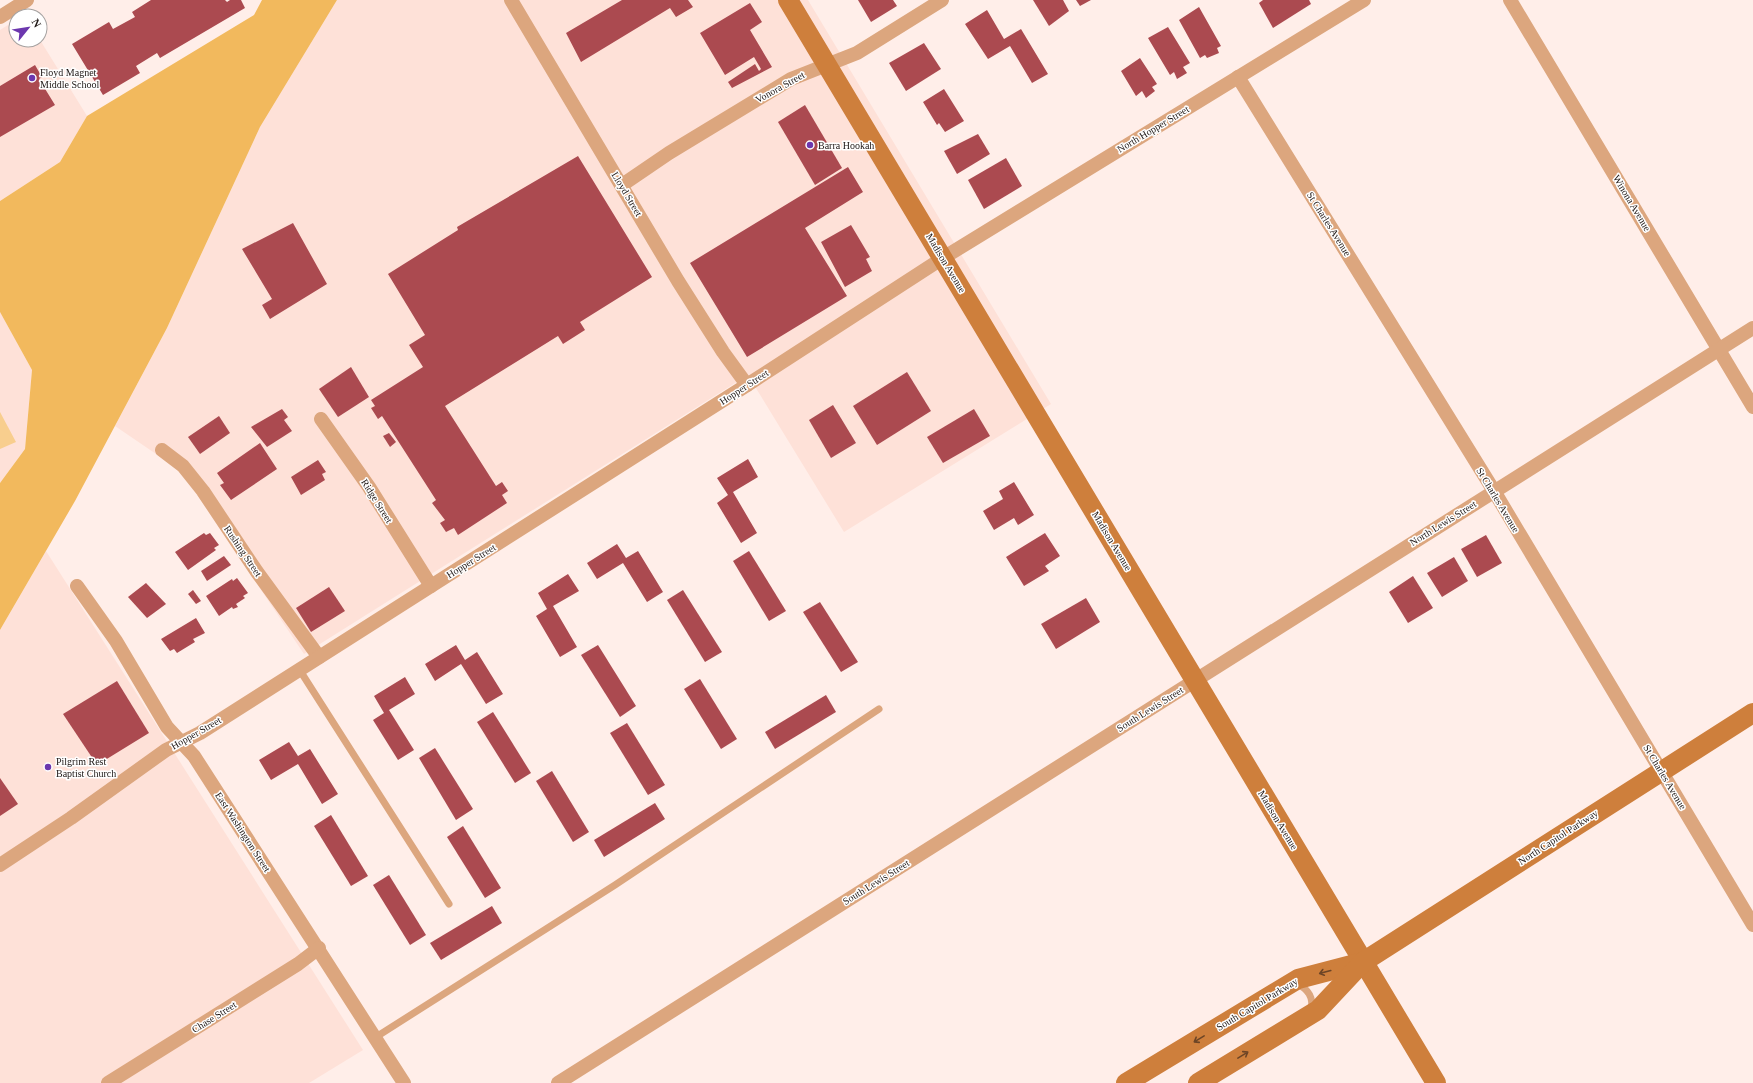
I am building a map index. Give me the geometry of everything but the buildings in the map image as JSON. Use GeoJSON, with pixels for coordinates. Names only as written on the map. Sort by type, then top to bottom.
{"type":"FeatureCollection","features":[{"type":"Feature","properties":{"kind":"main road","name":"Madison Avenue"},"geometry":{"type":"LineString","coordinates":[[788,0],[1436,1083]]}},
{"type":"Feature","properties":{"kind":"main road","name":"North Capitol Parkway"},"geometry":{"type":"LineString","coordinates":[[1363,962],[1753,713]]}},
{"type":"Feature","properties":{"kind":"main road","name":"South Capitol Parkway"},"geometry":{"type":"LineString","coordinates":[[1126,1083],[1298,979],[1363,962]]}},
{"type":"Feature","properties":{"kind":"main road"},"geometry":{"type":"LineString","coordinates":[[1198,1083],[1318,1010],[1363,962]]}},
{"type":"Feature","properties":{"kind":"street"},"geometry":{"type":"LineString","coordinates":[[0,17],[27,0]]}},
{"type":"Feature","properties":{"kind":"street","name":"Lloyd Street"},"geometry":{"type":"LineString","coordinates":[[511,0],[678,281],[747,385]]}},
{"type":"Feature","properties":{"kind":"street","name":"Vonora Street"},"geometry":{"type":"LineString","coordinates":[[622,185],[669,153],[791,79],[857,53],[942,0]]}},
{"type":"Feature","properties":{"kind":"street","name":"North Hopper Street"},"geometry":{"type":"LineString","coordinates":[[943,258],[1238,77],[1345,5],[1364,0]]}},
{"type":"Feature","properties":{"kind":"street","name":"Winona Avenue"},"geometry":{"type":"LineString","coordinates":[[1510,0],[1753,407]]}},
{"type":"Feature","properties":{"kind":"street","name":"St Charles Avenue"},"geometry":{"type":"LineString","coordinates":[[1238,77],[1494,491],[1753,925]]}},
{"type":"Feature","properties":{"kind":"street","name":"Hopper Street"},"geometry":{"type":"LineString","coordinates":[[0,865],[71,818],[166,750],[200,733],[747,385],[943,258]]}},
{"type":"Feature","properties":{"kind":"street","name":"North Lewis Street"},"geometry":{"type":"LineString","coordinates":[[1195,681],[1753,328]]}},
{"type":"Feature","properties":{"kind":"street","name":"Ridge Street"},"geometry":{"type":"LineString","coordinates":[[321,419],[369,487],[431,586]]}},
{"type":"Feature","properties":{"kind":"street","name":"Rushing Street"},"geometry":{"type":"LineString","coordinates":[[162,450],[183,466],[203,491],[257,572],[319,657]]}},
{"type":"Feature","properties":{"kind":"street","name":"East Washington Street"},"geometry":{"type":"LineString","coordinates":[[77,586],[116,641],[167,727],[194,756],[319,948],[404,1083]]}},
{"type":"Feature","properties":{"kind":"street","name":"South Lewis Street"},"geometry":{"type":"LineString","coordinates":[[558,1083],[1195,681]]}},
{"type":"Feature","properties":{"kind":"street","name":"Chase Street"},"geometry":{"type":"LineString","coordinates":[[108,1083],[298,964],[319,948]]}},
{"type":"Feature","properties":{"kind":"lane"},"geometry":{"type":"LineString","coordinates":[[299,669],[449,904]]}},
{"type":"Feature","properties":{"kind":"lane"},"geometry":{"type":"LineString","coordinates":[[376,1037],[615,885],[879,709]]}},
{"type":"Feature","properties":{"kind":"lane"},"geometry":{"type":"LineString","coordinates":[[1292,983],[1302,987],[1310,995],[1312,1001],[1309,1015]]}},
{"type":"Feature","properties":{"kind":"shaded area"},"geometry":{"type":"Polygon","coordinates":[[[262,0],[337,0],[260,127],[167,328],[75,501],[0,630],[0,483],[25,449],[32,370],[0,312],[0,201],[60,162],[87,116],[254,15],[262,0]]]}},
{"type":"Feature","properties":{"kind":"shaded area"},"geometry":{"type":"Polygon","coordinates":[[[337,0],[808,0],[1051,404],[844,532],[748,375],[304,654],[181,471],[115,426],[167,328],[260,127],[337,0]]]}},
{"type":"Feature","properties":{"kind":"shaded area","name":"Floyd Magnet Middle School"},"geometry":{"type":"Polygon","coordinates":[[[8,25],[8,48],[45,48],[87,116],[60,162],[0,201],[0,30],[8,25]]]}},
{"type":"Feature","properties":{"kind":"shaded area"},"geometry":{"type":"Polygon","coordinates":[[[0,312],[32,370],[25,449],[0,483],[0,312]]]}},
{"type":"Feature","properties":{"kind":"shaded area"},"geometry":{"type":"Polygon","coordinates":[[[0,412],[16,442],[0,449],[0,412]]]}},
{"type":"Feature","properties":{"kind":"shaded area"},"geometry":{"type":"Polygon","coordinates":[[[46,551],[363,1050],[309,1083],[0,1083],[0,630],[46,551]]]}},
{"type":"Feature","properties":{"kind":"place","name":"Floyd Magnet Middle School"},"geometry":{"type":"Point","coordinates":[32,78]}},
{"type":"Feature","properties":{"kind":"place","name":"Barra Hookah"},"geometry":{"type":"Point","coordinates":[810,145]}},
{"type":"Feature","properties":{"kind":"place","name":"Pilgrim Rest Baptist Church"},"geometry":{"type":"Point","coordinates":[48,767]}}]}
